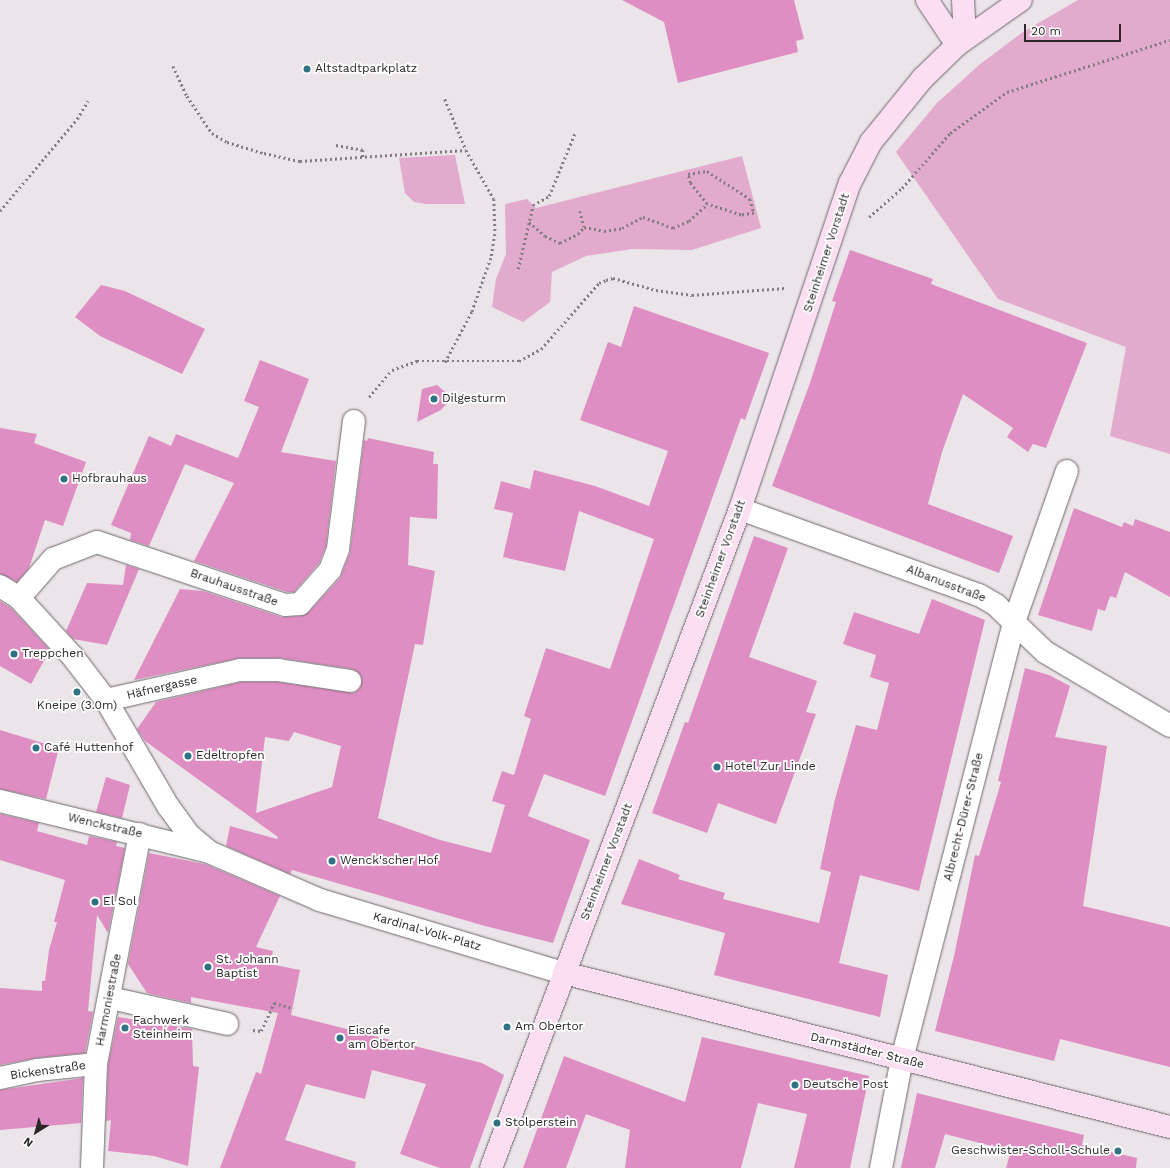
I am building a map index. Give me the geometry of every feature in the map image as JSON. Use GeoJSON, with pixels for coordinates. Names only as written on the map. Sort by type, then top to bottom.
{"type":"FeatureCollection","features":[{"type":"Feature","properties":{"kind":"main road"},"geometry":{"type":"LineString","coordinates":[[927,0],[957,45]]}},
{"type":"Feature","properties":{"kind":"main road"},"geometry":{"type":"LineString","coordinates":[[957,45],[964,19],[963,0]]}},
{"type":"Feature","properties":{"kind":"main road","name":"Steinheimer Vorstadt"},"geometry":{"type":"LineString","coordinates":[[491,1168],[740,509],[850,183],[871,142],[908,94],[957,45],[1020,0]]}},
{"type":"Feature","properties":{"kind":"main road","name":"Darmstädter Straße"},"geometry":{"type":"LineString","coordinates":[[564,973],[1170,1127]]}},
{"type":"Feature","properties":{"kind":"street","name":"Brauhausstraße"},"geometry":{"type":"LineString","coordinates":[[19,598],[53,559],[97,542],[285,605],[300,604],[330,570],[338,549],[354,421]]}},
{"type":"Feature","properties":{"kind":"street","name":"Albrecht-Dürer-Straße"},"geometry":{"type":"LineString","coordinates":[[881,1168],[902,1059],[1014,622],[1067,471]]}},
{"type":"Feature","properties":{"kind":"street","name":"Albanusstraße"},"geometry":{"type":"LineString","coordinates":[[740,509],[979,595],[996,605],[1045,652],[1170,726]]}},
{"type":"Feature","properties":{"kind":"street"},"geometry":{"type":"LineString","coordinates":[[0,586],[19,598],[73,657],[106,700]]}},
{"type":"Feature","properties":{"kind":"street","name":"Häfnergasse"},"geometry":{"type":"LineString","coordinates":[[106,700],[240,670],[285,670],[350,681]]}},
{"type":"Feature","properties":{"kind":"street","name":"Wenckstraße"},"geometry":{"type":"LineString","coordinates":[[106,700],[168,806],[189,835],[209,852]]}},
{"type":"Feature","properties":{"kind":"street","name":"Wenckstraße"},"geometry":{"type":"LineString","coordinates":[[0,801],[209,852],[290,888]]}},
{"type":"Feature","properties":{"kind":"street","name":"Harmoniestraße"},"geometry":{"type":"LineString","coordinates":[[92,1168],[96,1064],[110,998],[140,834]]}},
{"type":"Feature","properties":{"kind":"street","name":"Kardinal-Volk-Platz"},"geometry":{"type":"LineString","coordinates":[[290,888],[365,914],[564,973]]}},
{"type":"Feature","properties":{"kind":"street"},"geometry":{"type":"LineString","coordinates":[[110,998],[227,1024]]}},
{"type":"Feature","properties":{"kind":"street","name":"Bickenstraße"},"geometry":{"type":"LineString","coordinates":[[0,1078],[37,1070],[96,1064]]}},
{"type":"Feature","properties":{"kind":"path"},"geometry":{"type":"LineString","coordinates":[[833,234],[855,227],[871,216],[902,188],[950,133],[1006,92],[1170,40]]}},
{"type":"Feature","properties":{"kind":"path"},"geometry":{"type":"LineString","coordinates":[[173,66],[187,96],[212,133],[227,142],[300,160],[466,150]]}},
{"type":"Feature","properties":{"kind":"path"},"geometry":{"type":"LineString","coordinates":[[445,99],[466,150],[494,199],[495,234],[491,258],[472,312],[445,363]]}},
{"type":"Feature","properties":{"kind":"path"},"geometry":{"type":"LineString","coordinates":[[0,212],[77,119],[88,101]]}},
{"type":"Feature","properties":{"kind":"path"},"geometry":{"type":"LineString","coordinates":[[518,269],[533,206],[549,196],[575,133]]}},
{"type":"Feature","properties":{"kind":"path"},"geometry":{"type":"LineString","coordinates":[[336,145],[362,150],[364,157]]}},
{"type":"Feature","properties":{"kind":"path"},"geometry":{"type":"LineString","coordinates":[[707,171],[750,199],[754,213],[741,215],[707,204],[690,183],[688,174],[707,171]]}},
{"type":"Feature","properties":{"kind":"path"},"geometry":{"type":"LineString","coordinates":[[584,227],[604,231],[622,228],[644,217],[673,228],[689,221],[707,204]]}},
{"type":"Feature","properties":{"kind":"path"},"geometry":{"type":"LineString","coordinates":[[580,211],[584,227]]}},
{"type":"Feature","properties":{"kind":"path"},"geometry":{"type":"LineString","coordinates":[[529,222],[545,236],[560,243],[578,234],[584,227]]}},
{"type":"Feature","properties":{"kind":"path"},"geometry":{"type":"LineString","coordinates":[[354,421],[374,388],[392,370],[417,361],[445,363],[519,361],[540,349],[599,283],[613,278],[656,290],[692,295],[783,287],[813,296]]}},
{"type":"Feature","properties":{"kind":"path"},"geometry":{"type":"LineString","coordinates":[[227,1024],[261,1031],[274,1003],[294,1008]]}},
{"type":"Feature","properties":{"kind":"shaded area"},"geometry":{"type":"Polygon","coordinates":[[[1078,0],[1170,0],[1170,454],[1110,436],[1126,347],[998,299],[896,152],[936,104],[979,65],[1023,32],[1078,0]]]}},
{"type":"Feature","properties":{"kind":"shaded area"},"geometry":{"type":"Polygon","coordinates":[[[455,155],[465,204],[426,204],[414,202],[405,193],[399,158],[455,155]]]}},
{"type":"Feature","properties":{"kind":"shaded area"},"geometry":{"type":"Polygon","coordinates":[[[742,156],[761,228],[692,250],[633,249],[586,256],[552,272],[550,302],[523,322],[492,307],[496,279],[506,254],[505,204],[527,199],[536,208],[742,156]]]}},
{"type":"Feature","properties":{"kind":"building"},"geometry":{"type":"Polygon","coordinates":[[[622,0],[794,0],[804,39],[796,41],[798,52],[678,83],[664,22],[622,0]]]}},
{"type":"Feature","properties":{"kind":"building"},"geometry":{"type":"Polygon","coordinates":[[[850,250],[933,279],[931,284],[1087,343],[1046,448],[1033,444],[1028,452],[1007,437],[1013,428],[963,394],[942,452],[928,504],[1013,536],[999,573],[772,486],[810,383],[836,302],[832,301],[850,250]]]}},
{"type":"Feature","properties":{"kind":"building"},"geometry":{"type":"Polygon","coordinates":[[[101,285],[125,291],[205,329],[182,374],[100,336],[75,317],[101,285]]]}},
{"type":"Feature","properties":{"kind":"building"},"geometry":{"type":"Polygon","coordinates":[[[634,306],[769,353],[745,420],[741,418],[605,796],[544,774],[528,816],[590,840],[553,943],[485,926],[292,870],[290,874],[226,846],[230,826],[277,839],[278,837],[145,741],[137,729],[156,702],[241,682],[277,682],[354,693],[360,688],[361,676],[352,669],[280,658],[240,658],[134,680],[180,589],[203,591],[281,617],[301,616],[309,612],[340,578],[350,553],[364,440],[367,441],[368,438],[434,452],[433,464],[438,464],[437,519],[410,517],[408,565],[435,571],[423,645],[415,644],[378,818],[440,840],[491,853],[505,805],[492,801],[502,771],[514,775],[531,719],[524,716],[546,648],[610,669],[654,539],[579,511],[565,571],[503,557],[513,513],[494,509],[501,481],[530,489],[534,470],[595,486],[649,506],[668,451],[580,420],[608,342],[621,347],[634,306]],[[294,732],[289,741],[265,737],[256,813],[332,787],[341,746],[294,732]]]}},
{"type":"Feature","properties":{"kind":"building"},"geometry":{"type":"Polygon","coordinates":[[[260,360],[309,379],[281,452],[336,461],[326,546],[319,563],[294,592],[287,592],[194,561],[234,483],[185,464],[149,546],[130,540],[131,533],[111,525],[149,436],[171,446],[176,434],[238,458],[259,407],[244,401],[260,360]]]}},
{"type":"Feature","properties":{"kind":"building","name":"Dilgesturm"},"geometry":{"type":"Polygon","coordinates":[[[437,385],[445,392],[448,402],[441,410],[417,422],[422,389],[437,385]]]}},
{"type":"Feature","properties":{"kind":"building"},"geometry":{"type":"Polygon","coordinates":[[[0,428],[37,434],[34,443],[86,462],[63,526],[45,520],[29,568],[17,582],[0,574],[0,428]]]}},
{"type":"Feature","properties":{"kind":"building"},"geometry":{"type":"Polygon","coordinates":[[[1074,508],[1122,527],[1124,522],[1133,526],[1135,519],[1170,532],[1170,597],[1125,572],[1116,598],[1110,596],[1105,611],[1098,609],[1092,631],[1038,615],[1074,508]]]}},
{"type":"Feature","properties":{"kind":"building"},"geometry":{"type":"Polygon","coordinates":[[[754,536],[788,548],[749,657],[817,681],[806,712],[816,714],[776,824],[718,803],[707,833],[652,813],[685,722],[688,723],[754,536]]]}},
{"type":"Feature","properties":{"kind":"building"},"geometry":{"type":"Polygon","coordinates":[[[126,565],[139,569],[107,645],[73,639],[66,631],[87,583],[123,585],[126,565]]]}},
{"type":"Feature","properties":{"kind":"building"},"geometry":{"type":"Polygon","coordinates":[[[932,599],[985,620],[919,891],[860,875],[839,963],[888,975],[880,1017],[714,975],[725,933],[621,904],[639,859],[680,875],[678,879],[725,893],[723,899],[819,923],[831,872],[820,869],[835,799],[856,725],[877,730],[889,683],[870,677],[876,655],[843,644],[854,612],[919,634],[932,599]]]}},
{"type":"Feature","properties":{"kind":"building"},"geometry":{"type":"Polygon","coordinates":[[[0,601],[11,608],[50,650],[31,684],[0,666],[0,601]]]}},
{"type":"Feature","properties":{"kind":"building"},"geometry":{"type":"Polygon","coordinates":[[[1025,668],[1049,675],[1070,686],[1055,737],[1107,746],[1083,906],[1170,927],[1170,1067],[1060,1039],[1054,1061],[935,1031],[954,956],[975,855],[979,856],[1001,782],[998,781],[1025,668]]]}},
{"type":"Feature","properties":{"kind":"building"},"geometry":{"type":"Polygon","coordinates":[[[0,730],[59,748],[46,799],[0,789],[0,730]]]}},
{"type":"Feature","properties":{"kind":"building"},"geometry":{"type":"Polygon","coordinates":[[[106,777],[130,785],[122,818],[96,812],[106,777]]]}},
{"type":"Feature","properties":{"kind":"building"},"geometry":{"type":"Polygon","coordinates":[[[0,814],[39,823],[37,831],[87,845],[89,836],[117,842],[116,846],[125,848],[108,933],[97,915],[88,1011],[93,1012],[85,1053],[36,1058],[0,1065],[0,988],[42,991],[42,981],[45,981],[49,950],[57,922],[54,922],[65,880],[0,860],[0,814]]]}},
{"type":"Feature","properties":{"kind":"building"},"geometry":{"type":"Polygon","coordinates":[[[149,853],[205,864],[280,896],[256,947],[273,951],[270,964],[300,970],[291,1015],[482,1063],[504,1075],[470,1168],[440,1168],[400,1154],[426,1084],[372,1070],[365,1099],[306,1084],[285,1140],[356,1162],[355,1168],[220,1168],[256,1072],[261,1074],[278,1013],[191,997],[191,1003],[147,993],[128,964],[149,853]]]}},
{"type":"Feature","properties":{"kind":"building"},"geometry":{"type":"Polygon","coordinates":[[[118,1017],[192,1029],[193,1066],[199,1067],[188,1166],[154,1156],[108,1151],[111,1120],[106,1121],[108,1065],[118,1017]]]}},
{"type":"Feature","properties":{"kind":"building"},"geometry":{"type":"Polygon","coordinates":[[[702,1037],[869,1076],[850,1168],[794,1168],[807,1114],[758,1103],[741,1168],[625,1168],[630,1130],[586,1114],[566,1168],[523,1168],[564,1056],[685,1102],[702,1037]]]}},
{"type":"Feature","properties":{"kind":"building"},"geometry":{"type":"Polygon","coordinates":[[[83,1078],[81,1123],[0,1130],[0,1090],[83,1078]]]}},
{"type":"Feature","properties":{"kind":"building"},"geometry":{"type":"Polygon","coordinates":[[[917,1093],[1084,1135],[1082,1145],[1137,1158],[1136,1168],[1006,1168],[1011,1151],[945,1134],[935,1168],[901,1168],[917,1093]]]}},
{"type":"Feature","properties":{"kind":"place","name":"Altstadtparkplatz"},"geometry":{"type":"Point","coordinates":[307,69]}},
{"type":"Feature","properties":{"kind":"place","name":"Dilgesturm"},"geometry":{"type":"Point","coordinates":[434,399]}},
{"type":"Feature","properties":{"kind":"place","name":"Hofbrauhaus"},"geometry":{"type":"Point","coordinates":[64,479]}},
{"type":"Feature","properties":{"kind":"place","name":"Treppchen"},"geometry":{"type":"Point","coordinates":[14,654]}},
{"type":"Feature","properties":{"kind":"place","name":"Kneipe (3.0m)"},"geometry":{"type":"Point","coordinates":[77,692]}},
{"type":"Feature","properties":{"kind":"place","name":"Café Huttenhof"},"geometry":{"type":"Point","coordinates":[36,748]}},
{"type":"Feature","properties":{"kind":"place","name":"Edeltropfen"},"geometry":{"type":"Point","coordinates":[188,756]}},
{"type":"Feature","properties":{"kind":"place","name":"Hotel Zur Linde"},"geometry":{"type":"Point","coordinates":[717,767]}},
{"type":"Feature","properties":{"kind":"place","name":"Wenck'scher Hof"},"geometry":{"type":"Point","coordinates":[332,861]}},
{"type":"Feature","properties":{"kind":"place","name":"El Sol"},"geometry":{"type":"Point","coordinates":[95,902]}},
{"type":"Feature","properties":{"kind":"place","name":"St. Johann Baptist"},"geometry":{"type":"Point","coordinates":[208,967]}},
{"type":"Feature","properties":{"kind":"place","name":"Am Obertor"},"geometry":{"type":"Point","coordinates":[507,1027]}},
{"type":"Feature","properties":{"kind":"place","name":"Fachwerk Steinheim"},"geometry":{"type":"Point","coordinates":[125,1028]}},
{"type":"Feature","properties":{"kind":"place","name":"Eiscafe am Obertor"},"geometry":{"type":"Point","coordinates":[340,1038]}},
{"type":"Feature","properties":{"kind":"place","name":"Deutsche Post"},"geometry":{"type":"Point","coordinates":[795,1085]}},
{"type":"Feature","properties":{"kind":"place","name":"Stolperstein"},"geometry":{"type":"Point","coordinates":[497,1123]}},
{"type":"Feature","properties":{"kind":"place","name":"Geschwister-Scholl-Schule"},"geometry":{"type":"Point","coordinates":[1118,1151]}}]}
